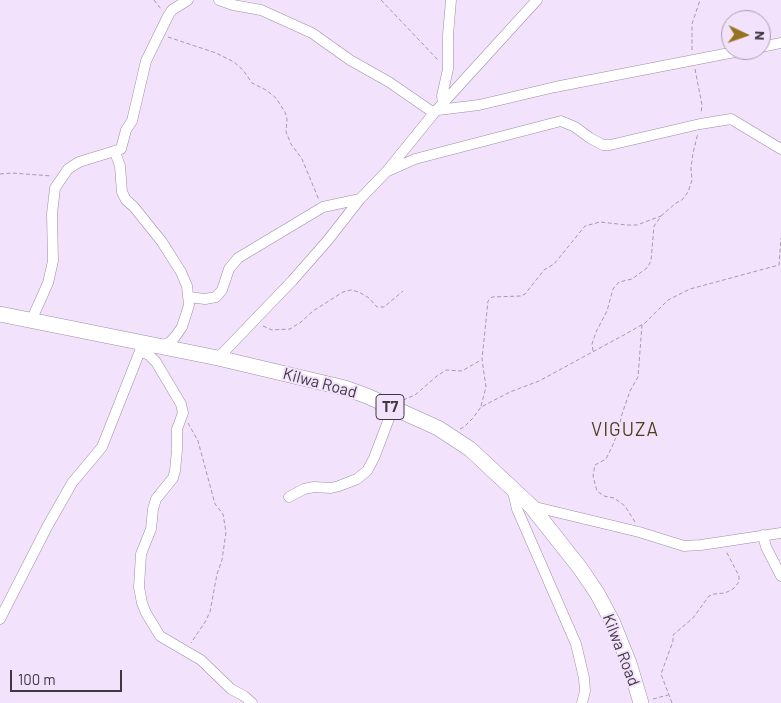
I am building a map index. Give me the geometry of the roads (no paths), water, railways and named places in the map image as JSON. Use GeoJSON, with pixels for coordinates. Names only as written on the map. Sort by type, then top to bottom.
{"type":"FeatureCollection","features":[{"type":"Feature","properties":{"kind":"highway","name":"Kilwa Road"},"geometry":{"type":"LineString","coordinates":[[0,314],[140,347],[161,346],[345,388],[367,396],[448,434],[470,450],[511,486],[531,506],[575,561],[597,593],[612,621],[629,663],[641,703]]}},
{"type":"Feature","properties":{"kind":"street"},"geometry":{"type":"LineString","coordinates":[[31,320],[48,283],[53,261],[52,214],[55,188],[68,169],[79,162],[115,152],[123,145],[126,130],[132,121],[146,61],[172,10],[188,0]]}},
{"type":"Feature","properties":{"kind":"street"},"geometry":{"type":"LineString","coordinates":[[219,0],[232,6],[261,10],[312,33],[350,60],[438,109],[479,105],[556,87],[721,55]]}},
{"type":"Feature","properties":{"kind":"street"},"geometry":{"type":"LineString","coordinates":[[438,109],[448,69],[448,35],[452,0]]}},
{"type":"Feature","properties":{"kind":"street"},"geometry":{"type":"LineString","coordinates":[[218,358],[328,240],[360,198],[387,171],[438,109],[538,0]]}},
{"type":"Feature","properties":{"kind":"street"},"geometry":{"type":"LineString","coordinates":[[387,171],[415,159],[561,121],[575,127],[603,145],[610,145],[700,124],[731,119],[781,150]]}},
{"type":"Feature","properties":{"kind":"street"},"geometry":{"type":"LineString","coordinates":[[115,152],[120,166],[122,192],[126,200],[134,207],[162,242],[181,272],[187,286],[189,305],[182,327],[170,342],[161,346]]}},
{"type":"Feature","properties":{"kind":"street"},"geometry":{"type":"LineString","coordinates":[[188,297],[205,299],[216,297],[222,290],[229,269],[238,258],[323,207],[360,198]]}},
{"type":"Feature","properties":{"kind":"street"},"geometry":{"type":"LineString","coordinates":[[0,619],[47,527],[72,483],[102,447],[140,347],[156,362],[181,404],[183,413],[177,429],[177,450],[173,478],[159,494],[153,509],[151,529],[141,554],[139,587],[146,613],[160,636],[201,660],[231,689],[252,703]]}},
{"type":"Feature","properties":{"kind":"street"},"geometry":{"type":"LineString","coordinates":[[289,497],[304,489],[339,486],[357,479],[367,471],[374,458],[393,408]]}},
{"type":"Feature","properties":{"kind":"street"},"geometry":{"type":"LineString","coordinates":[[511,486],[520,518],[576,644],[584,678],[585,691],[582,703]]}},
{"type":"Feature","properties":{"kind":"street"},"geometry":{"type":"LineString","coordinates":[[531,506],[639,532],[684,546],[781,533]]}},
{"type":"Feature","properties":{"kind":"street"},"geometry":{"type":"LineString","coordinates":[[763,535],[766,547],[781,576]]}},
{"type":"Feature","properties":{"kind":"district","name":"VIGUZA"},"geometry":{"type":"Point","coordinates":[625,430]}}]}
